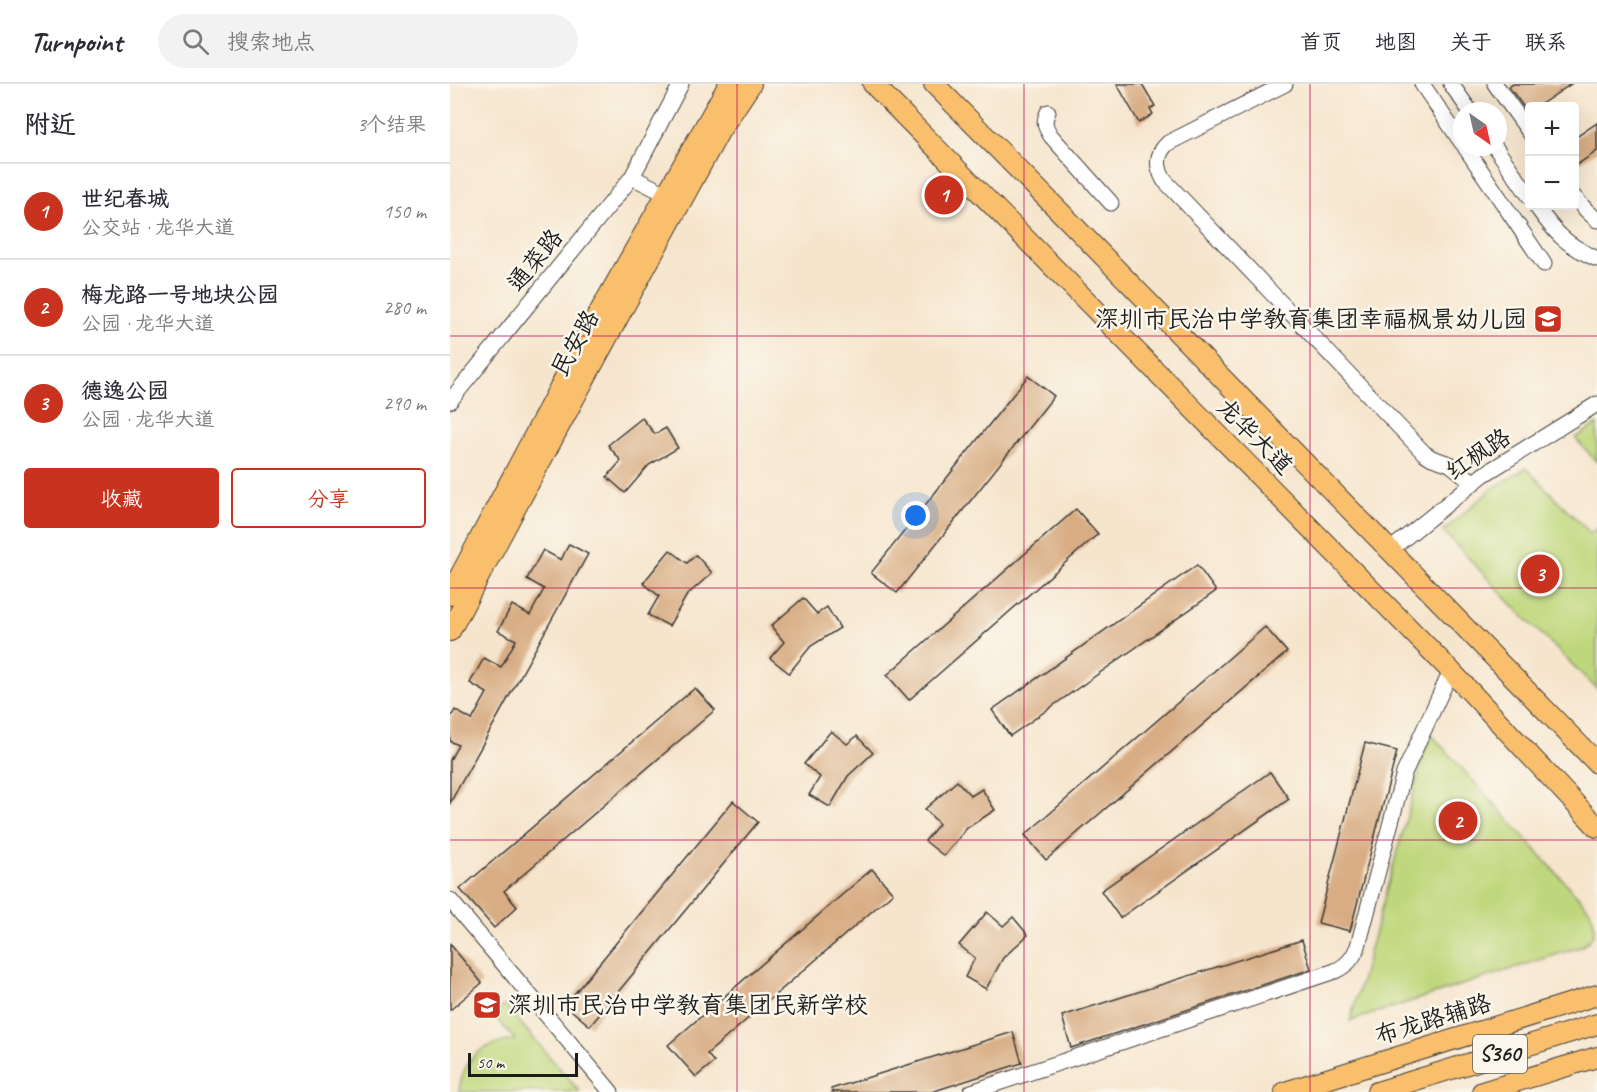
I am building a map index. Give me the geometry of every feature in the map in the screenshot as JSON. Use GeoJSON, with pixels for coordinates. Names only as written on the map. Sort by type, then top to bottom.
{"type":"FeatureCollection","features":[{"type":"Feature","properties":{"kind":"main road","name":"龙华大道"},"geometry":{"type":"LineString","coordinates":[[873,84],[1451,671],[1597,827]]}},
{"type":"Feature","properties":{"kind":"main road","name":"龙华大道"},"geometry":{"type":"LineString","coordinates":[[934,84],[1597,763]]}},
{"type":"Feature","properties":{"kind":"main road","name":"民安路"},"geometry":{"type":"LineString","coordinates":[[450,595],[600,311],[666,194],[738,88]]}},
{"type":"Feature","properties":{"kind":"main road","name":"民安路"},"geometry":{"type":"LineString","coordinates":[[450,631],[719,132],[738,88]]}},
{"type":"Feature","properties":{"kind":"main road","name":"布龙路辅路"},"geometry":{"type":"LineString","coordinates":[[1285,1092],[1597,995]]}},
{"type":"Feature","properties":{"kind":"main road","name":"S360"},"geometry":{"type":"LineString","coordinates":[[1377,1092],[1597,1024]]}},
{"type":"Feature","properties":{"kind":"main road","name":"S360"},"geometry":{"type":"LineString","coordinates":[[1482,1092],[1597,1057]]}},
{"type":"Feature","properties":{"kind":"street","name":"通菜路"},"geometry":{"type":"LineString","coordinates":[[450,401],[632,177],[681,84]]}},
{"type":"Feature","properties":{"kind":"street"},"geometry":{"type":"LineString","coordinates":[[1285,84],[1168,143],[1161,149],[1158,157],[1160,173],[1164,180],[1424,453],[1450,464],[1473,482]]}},
{"type":"Feature","properties":{"kind":"street"},"geometry":{"type":"LineString","coordinates":[[1422,84],[1453,130]]}},
{"type":"Feature","properties":{"kind":"street"},"geometry":{"type":"LineString","coordinates":[[1451,84],[1464,102]]}},
{"type":"Feature","properties":{"kind":"street"},"geometry":{"type":"LineString","coordinates":[[1496,84],[1525,126]]}},
{"type":"Feature","properties":{"kind":"street"},"geometry":{"type":"LineString","coordinates":[[1048,112],[1044,120],[1046,129],[1111,202]]}},
{"type":"Feature","properties":{"kind":"street"},"geometry":{"type":"LineString","coordinates":[[1471,156],[1544,264]]}},
{"type":"Feature","properties":{"kind":"street"},"geometry":{"type":"LineString","coordinates":[[1501,156],[1525,190]]}},
{"type":"Feature","properties":{"kind":"street"},"geometry":{"type":"LineString","coordinates":[[632,177],[666,194]]}},
{"type":"Feature","properties":{"kind":"street"},"geometry":{"type":"LineString","coordinates":[[1579,202],[1597,220]]}},
{"type":"Feature","properties":{"kind":"street"},"geometry":{"type":"LineString","coordinates":[[1539,210],[1564,241],[1597,259]]}},
{"type":"Feature","properties":{"kind":"street","name":"红枫路"},"geometry":{"type":"LineString","coordinates":[[1390,550],[1473,482],[1597,404]]}},
{"type":"Feature","properties":{"kind":"street"},"geometry":{"type":"LineString","coordinates":[[971,1092],[1346,966],[1358,946],[1404,773],[1451,671]]}},
{"type":"Feature","properties":{"kind":"street"},"geometry":{"type":"LineString","coordinates":[[450,900],[611,1092]]}},
{"type":"Feature","properties":{"kind":"green space"},"geometry":{"type":"Polygon","coordinates":[[[1597,424],[1597,462],[1575,438],[1597,424]]]}},
{"type":"Feature","properties":{"kind":"green space"},"geometry":{"type":"Polygon","coordinates":[[[1526,468],[1590,533],[1597,528],[1597,689],[1521,614],[1443,531],[1493,488],[1526,468]]]}},
{"type":"Feature","properties":{"kind":"green space"},"geometry":{"type":"Polygon","coordinates":[[[1430,733],[1590,910],[1594,932],[1590,940],[1580,947],[1350,1021],[1430,733]]]}},
{"type":"Feature","properties":{"kind":"green space"},"geometry":{"type":"Polygon","coordinates":[[[505,1005],[580,1092],[459,1092],[465,1070],[476,1054],[492,1045],[515,1040],[493,1014],[505,1005]]]}},
{"type":"Feature","properties":{"kind":"building"},"geometry":{"type":"Polygon","coordinates":[[[1117,84],[1142,84],[1155,106],[1150,109],[1153,114],[1139,123],[1117,84]]]}},
{"type":"Feature","properties":{"kind":"building"},"geometry":{"type":"Polygon","coordinates":[[[1513,84],[1571,84],[1544,102],[1525,102],[1525,109],[1509,87],[1513,84]]]}},
{"type":"Feature","properties":{"kind":"building"},"geometry":{"type":"Polygon","coordinates":[[[1597,123],[1597,151],[1579,163],[1579,156],[1579,135],[1597,123]]]}},
{"type":"Feature","properties":{"kind":"building"},"geometry":{"type":"Polygon","coordinates":[[[1028,376],[1054,396],[897,593],[871,573],[1028,376]]]}},
{"type":"Feature","properties":{"kind":"building"},"geometry":{"type":"Polygon","coordinates":[[[642,418],[655,434],[666,428],[678,448],[649,465],[625,493],[607,477],[621,461],[608,445],[642,418]]]}},
{"type":"Feature","properties":{"kind":"building"},"geometry":{"type":"Polygon","coordinates":[[[1076,509],[1098,534],[909,700],[887,675],[1076,509]]]}},
{"type":"Feature","properties":{"kind":"building"},"geometry":{"type":"Polygon","coordinates":[[[569,544],[588,554],[450,803],[450,760],[458,745],[450,741],[450,719],[455,710],[472,720],[487,693],[470,683],[484,658],[501,667],[516,640],[498,631],[512,605],[530,615],[544,589],[527,579],[543,550],[561,560],[569,544]]]}},
{"type":"Feature","properties":{"kind":"building"},"geometry":{"type":"Polygon","coordinates":[[[670,550],[687,563],[696,555],[712,573],[687,595],[669,626],[648,615],[659,596],[643,583],[670,550]]]}},
{"type":"Feature","properties":{"kind":"building"},"geometry":{"type":"Polygon","coordinates":[[[1197,565],[1216,591],[1010,736],[992,710],[1197,565]]]}},
{"type":"Feature","properties":{"kind":"building"},"geometry":{"type":"Polygon","coordinates":[[[803,598],[817,614],[827,607],[840,628],[811,646],[789,673],[770,658],[784,642],[771,626],[803,598]]]}},
{"type":"Feature","properties":{"kind":"building"},"geometry":{"type":"Polygon","coordinates":[[[1265,627],[1287,652],[1046,860],[1025,835],[1265,627]]]}},
{"type":"Feature","properties":{"kind":"building"},"geometry":{"type":"Polygon","coordinates":[[[695,688],[715,710],[504,891],[517,907],[494,928],[460,889],[695,688]]]}},
{"type":"Feature","properties":{"kind":"building"},"geometry":{"type":"Polygon","coordinates":[[[831,731],[847,744],[857,736],[873,753],[848,776],[830,807],[809,795],[820,777],[804,764],[831,731]]]}},
{"type":"Feature","properties":{"kind":"building"},"geometry":{"type":"Polygon","coordinates":[[[1365,743],[1397,751],[1350,931],[1318,923],[1365,743]]]}},
{"type":"Feature","properties":{"kind":"building"},"geometry":{"type":"Polygon","coordinates":[[[1270,772],[1289,799],[1120,918],[1101,891],[1270,772]]]}},
{"type":"Feature","properties":{"kind":"building"},"geometry":{"type":"Polygon","coordinates":[[[957,781],[971,796],[982,789],[995,810],[967,828],[944,856],[925,841],[939,824],[925,809],[957,781]]]}},
{"type":"Feature","properties":{"kind":"building"},"geometry":{"type":"Polygon","coordinates":[[[733,801],[758,822],[590,1026],[565,1005],[733,801]]]}},
{"type":"Feature","properties":{"kind":"building"},"geometry":{"type":"Polygon","coordinates":[[[872,869],[893,893],[707,1054],[714,1062],[696,1077],[668,1045],[872,869]]]}},
{"type":"Feature","properties":{"kind":"building"},"geometry":{"type":"Polygon","coordinates":[[[987,912],[1003,926],[1013,917],[1028,935],[1003,958],[986,989],[965,977],[975,958],[959,945],[987,912]]]}},
{"type":"Feature","properties":{"kind":"building"},"geometry":{"type":"Polygon","coordinates":[[[1302,940],[1311,969],[1071,1048],[1062,1016],[1302,940]]]}},
{"type":"Feature","properties":{"kind":"building"},"geometry":{"type":"Polygon","coordinates":[[[450,944],[482,983],[450,1010],[450,944]]]}},
{"type":"Feature","properties":{"kind":"building"},"geometry":{"type":"Polygon","coordinates":[[[1013,1032],[1022,1063],[931,1092],[832,1092],[831,1089],[1013,1032]]]}},
{"type":"Feature","properties":{"kind":"place","name":"世纪春城"},"geometry":{"type":"Point","coordinates":[944,195]}},
{"type":"Feature","properties":{"kind":"place","name":"深圳市民治中学教育集团幸福枫景幼儿园"},"geometry":{"type":"Point","coordinates":[1548,319]}},
{"type":"Feature","properties":{"kind":"place","name":"德逸公园"},"geometry":{"type":"Point","coordinates":[1540,574]}},
{"type":"Feature","properties":{"kind":"place","name":"梅龙路一号地块公园"},"geometry":{"type":"Point","coordinates":[1458,821]}},
{"type":"Feature","properties":{"kind":"place","name":"深圳市民治中学教育集团民新学校"},"geometry":{"type":"Point","coordinates":[487,1005]}}]}
